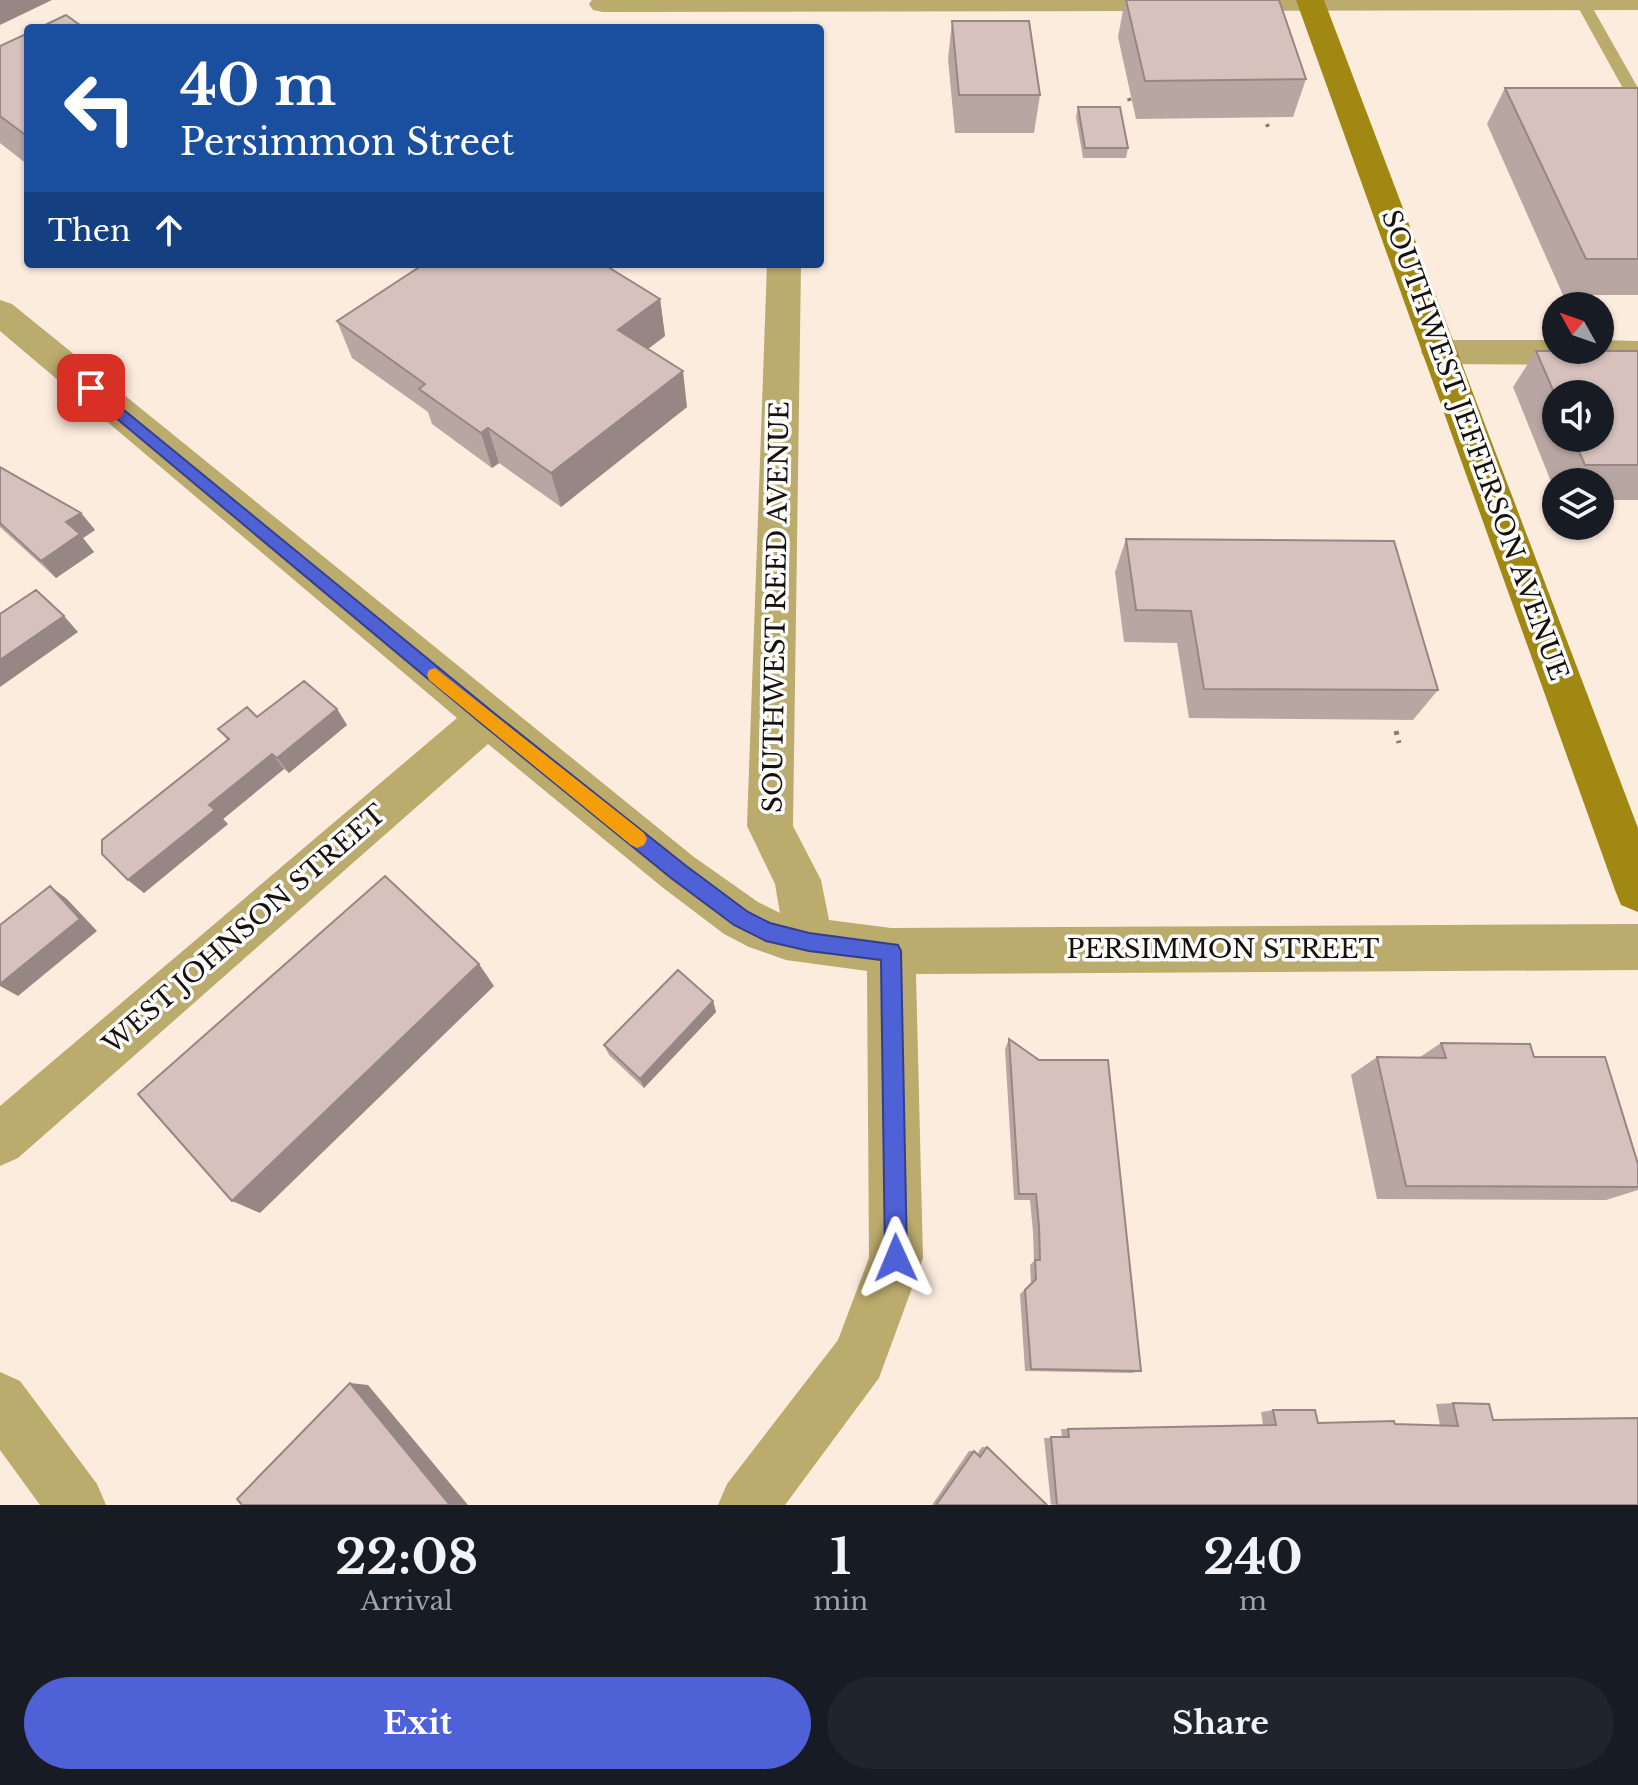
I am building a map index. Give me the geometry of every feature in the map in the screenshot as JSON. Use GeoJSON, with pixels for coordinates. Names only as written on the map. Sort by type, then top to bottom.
{"type":"FeatureCollection","features":[{"type":"Feature","properties":{"kind":"main road","name":"SOUTHWEST JEFFERSON AVENUE"},"geometry":{"type":"LineString","coordinates":[[1311,2],[1638,890]]}},
{"type":"Feature","properties":{"kind":"street"},"geometry":{"type":"LineString","coordinates":[[603,4],[790,16],[1311,2],[1638,2]]}},
{"type":"Feature","properties":{"kind":"street","name":"SOUTHWEST REED AVENUE"},"geometry":{"type":"LineString","coordinates":[[784,268],[770,826],[798,880],[809,942]]}},
{"type":"Feature","properties":{"kind":"street","name":"PERSIMMON STREET"},"geometry":{"type":"LineString","coordinates":[[0,312],[678,872],[741,918],[766,931],[809,942],[891,951],[1638,947]]}},
{"type":"Feature","properties":{"kind":"street"},"geometry":{"type":"LineString","coordinates":[[1439,352],[1638,353]]}},
{"type":"Feature","properties":{"kind":"street","name":"WEST JOHNSON STREET"},"geometry":{"type":"LineString","coordinates":[[0,1140],[488,718]]}},
{"type":"Feature","properties":{"kind":"street"},"geometry":{"type":"LineString","coordinates":[[748,1505],[859,1358],[896,1258],[891,951]]}},
{"type":"Feature","properties":{"kind":"street"},"geometry":{"type":"LineString","coordinates":[[0,1401],[76,1505]]}},
{"type":"Feature","properties":{"kind":"lane"},"geometry":{"type":"LineString","coordinates":[[1582,2],[1638,101]]}},
{"type":"Feature","properties":{"kind":"path"},"geometry":{"type":"LineString","coordinates":[[1396,731],[1399,743]]}},
{"type":"Feature","properties":{"kind":"building"},"geometry":{"type":"Polygon","coordinates":[[[1126,0],[1279,0],[1306,79],[1145,81],[1126,0]]]}},
{"type":"Feature","properties":{"kind":"building"},"geometry":{"type":"Polygon","coordinates":[[[66,15],[78,24],[47,24],[66,15]]]}},
{"type":"Feature","properties":{"kind":"building"},"geometry":{"type":"Polygon","coordinates":[[[952,21],[1029,21],[1040,95],[959,95],[952,21]]]}},
{"type":"Feature","properties":{"kind":"building"},"geometry":{"type":"Polygon","coordinates":[[[24,35],[24,134],[0,116],[0,46],[24,35]]]}},
{"type":"Feature","properties":{"kind":"building"},"geometry":{"type":"Polygon","coordinates":[[[1505,88],[1638,88],[1638,259],[1586,259],[1505,88]]]}},
{"type":"Feature","properties":{"kind":"building"},"geometry":{"type":"Polygon","coordinates":[[[1078,107],[1120,107],[1128,148],[1085,148],[1078,107]]]}},
{"type":"Feature","properties":{"kind":"building"},"geometry":{"type":"Polygon","coordinates":[[[418,268],[610,268],[660,299],[618,330],[683,371],[551,473],[488,428],[481,433],[419,389],[425,384],[337,321],[418,268]]]}},
{"type":"Feature","properties":{"kind":"building"},"geometry":{"type":"Polygon","coordinates":[[[1536,351],[1542,351],[1542,364],[1614,364],[1614,351],[1638,351],[1638,465],[1585,465],[1579,452],[1614,452],[1614,380],[1549,380],[1536,351]]]}},
{"type":"Feature","properties":{"kind":"building"},"geometry":{"type":"Polygon","coordinates":[[[0,467],[81,513],[66,522],[80,534],[41,561],[0,523],[0,467]]]}},
{"type":"Feature","properties":{"kind":"building"},"geometry":{"type":"Polygon","coordinates":[[[1126,539],[1394,541],[1438,690],[1204,689],[1191,611],[1136,610],[1126,539]]]}},
{"type":"Feature","properties":{"kind":"building"},"geometry":{"type":"Polygon","coordinates":[[[36,590],[64,616],[0,660],[0,614],[36,590]]]}},
{"type":"Feature","properties":{"kind":"building"},"geometry":{"type":"Polygon","coordinates":[[[304,681],[337,709],[277,758],[272,754],[209,805],[215,810],[128,880],[102,854],[102,840],[229,739],[218,729],[247,707],[257,717],[304,681]]]}},
{"type":"Feature","properties":{"kind":"building"},"geometry":{"type":"Polygon","coordinates":[[[385,876],[479,964],[232,1201],[138,1094],[385,876]]]}},
{"type":"Feature","properties":{"kind":"building"},"geometry":{"type":"Polygon","coordinates":[[[50,886],[80,919],[0,984],[0,925],[50,886]]]}},
{"type":"Feature","properties":{"kind":"building"},"geometry":{"type":"Polygon","coordinates":[[[678,970],[713,1001],[640,1079],[604,1045],[678,970]]]}},
{"type":"Feature","properties":{"kind":"building"},"geometry":{"type":"Polygon","coordinates":[[[1009,1039],[1039,1060],[1108,1060],[1141,1371],[1031,1369],[1025,1290],[1036,1279],[1035,1260],[1040,1260],[1039,1226],[1036,1194],[1019,1194],[1009,1039]]]}},
{"type":"Feature","properties":{"kind":"building"},"geometry":{"type":"Polygon","coordinates":[[[1441,1043],[1530,1044],[1534,1057],[1605,1057],[1638,1164],[1638,1187],[1406,1186],[1377,1057],[1446,1058],[1441,1043]]]}},
{"type":"Feature","properties":{"kind":"building"},"geometry":{"type":"Polygon","coordinates":[[[350,1383],[450,1505],[242,1505],[237,1499],[350,1383]]]}},
{"type":"Feature","properties":{"kind":"building"},"geometry":{"type":"Polygon","coordinates":[[[1453,1403],[1489,1404],[1493,1420],[1638,1418],[1638,1505],[1057,1505],[1051,1437],[1069,1437],[1068,1429],[1276,1425],[1273,1410],[1315,1410],[1318,1423],[1394,1421],[1395,1424],[1458,1426],[1453,1403]]]}},
{"type":"Feature","properties":{"kind":"building"},"geometry":{"type":"Polygon","coordinates":[[[987,1447],[1047,1505],[936,1505],[974,1451],[980,1457],[987,1447]]]}},
{"type":"Feature","properties":{"kind":"slow traffic"},"geometry":{"type":"LineString","coordinates":[[435,675],[637,839]]}},
{"type":"Feature","properties":{"kind":"route"},"geometry":{"type":"LineString","coordinates":[[91,388],[488,718],[678,872],[741,918],[786,937],[891,951],[896,1258]]}}]}
